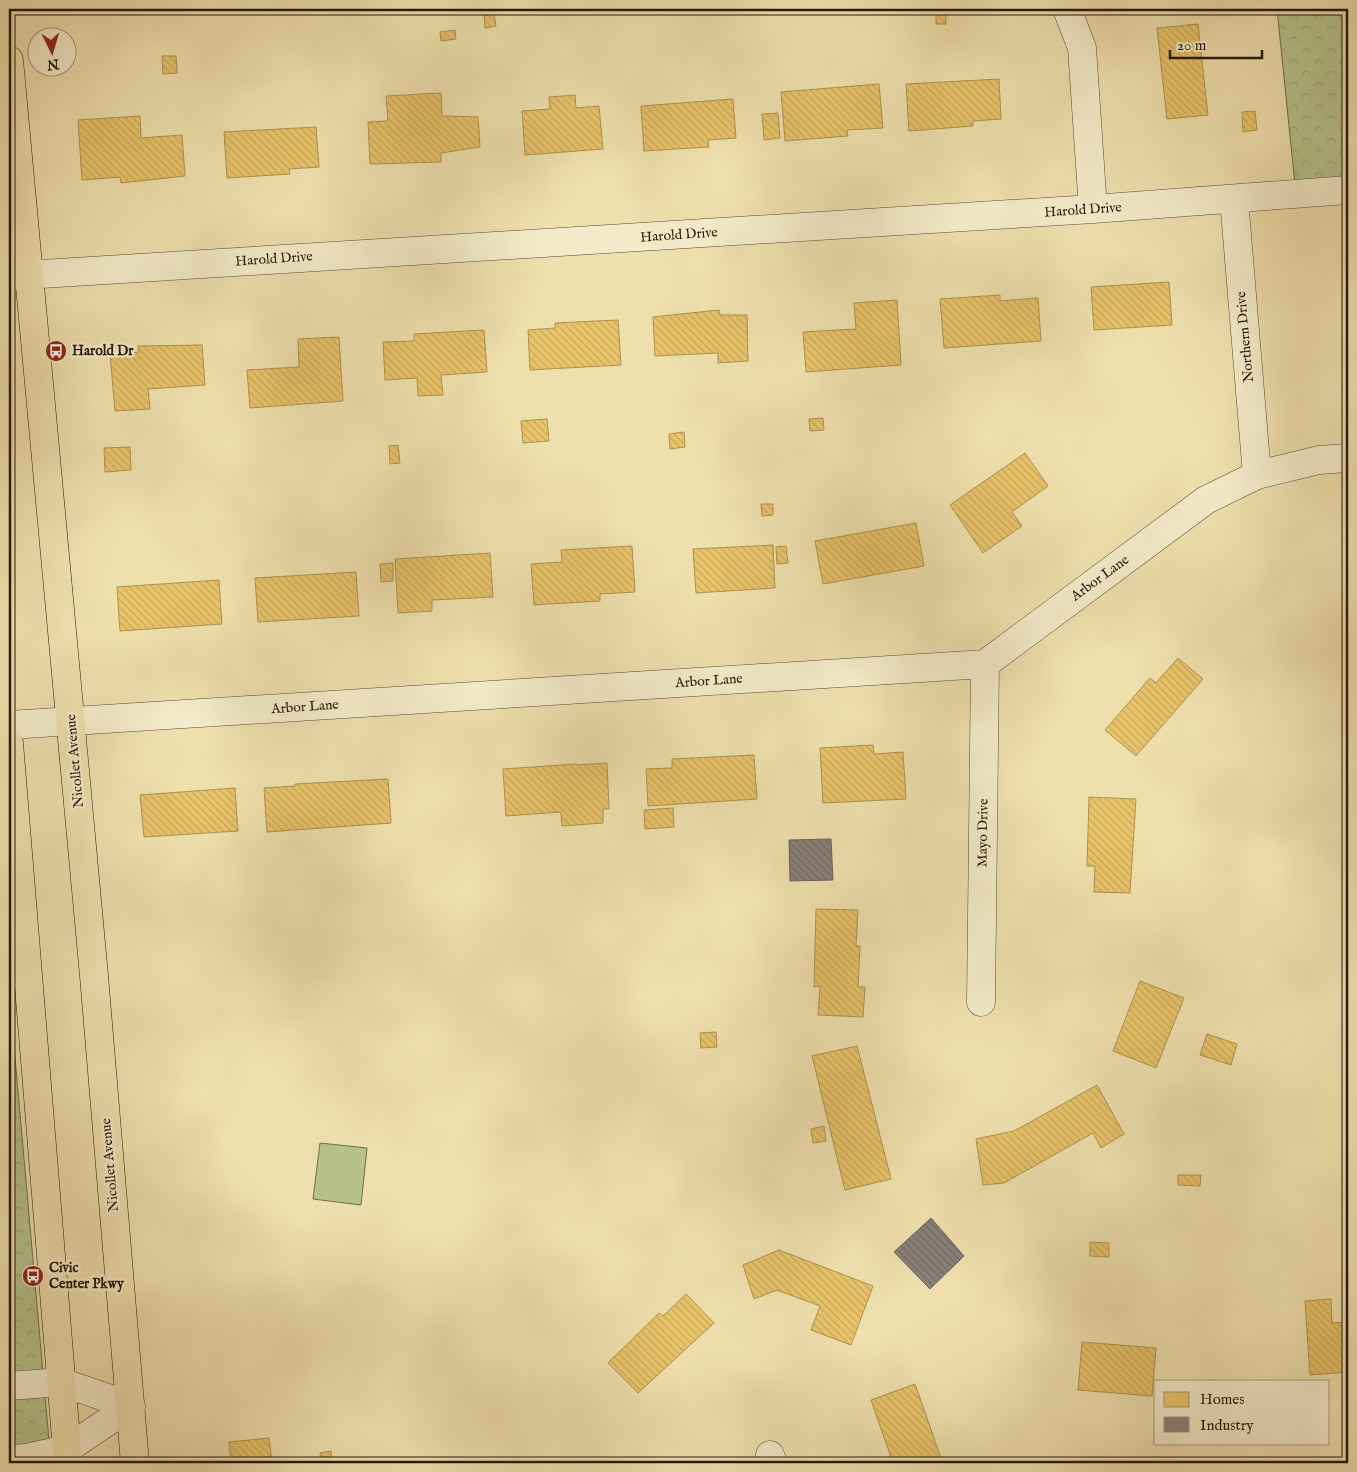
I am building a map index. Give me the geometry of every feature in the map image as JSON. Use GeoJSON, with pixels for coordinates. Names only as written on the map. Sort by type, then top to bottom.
{"type":"FeatureCollection","features":[{"type":"Feature","properties":{"kind":"main road","name":"Nicollet Avenue"},"geometry":{"type":"LineString","coordinates":[[9,60],[19,275],[72,722],[135,1463]]}},
{"type":"Feature","properties":{"kind":"main road"},"geometry":{"type":"LineString","coordinates":[[9,743],[67,1456]]}},
{"type":"Feature","properties":{"kind":"street"},"geometry":{"type":"LineString","coordinates":[[1067,9],[1082,48],[1093,209]]}},
{"type":"Feature","properties":{"kind":"street","name":"Harold Drive"},"geometry":{"type":"LineString","coordinates":[[19,275],[1093,209],[1348,190]]}},
{"type":"Feature","properties":{"kind":"street","name":"Northern Drive"},"geometry":{"type":"LineString","coordinates":[[1234,199],[1257,475]]}},
{"type":"Feature","properties":{"kind":"street","name":"Arbor Lane"},"geometry":{"type":"LineString","coordinates":[[9,725],[984,664],[1206,500],[1257,475],[1319,460],[1348,458]]}},
{"type":"Feature","properties":{"kind":"street","name":"Mayo Drive"},"geometry":{"type":"LineString","coordinates":[[981,1002],[984,664]]}},
{"type":"Feature","properties":{"kind":"street"},"geometry":{"type":"LineString","coordinates":[[9,1386],[61,1382],[131,1406]]}},
{"type":"Feature","properties":{"kind":"street"},"geometry":{"type":"LineString","coordinates":[[9,1460],[67,1456],[131,1406]]}},
{"type":"Feature","properties":{"kind":"green space"},"geometry":{"type":"Polygon","coordinates":[[[1277,9],[1348,9],[1348,190],[1296,194],[1277,9]]]}},
{"type":"Feature","properties":{"kind":"green space"},"geometry":{"type":"Polygon","coordinates":[[[9,990],[51,1463],[9,1463],[9,990]]]}},
{"type":"Feature","properties":{"kind":"green space"},"geometry":{"type":"Polygon","coordinates":[[[320,1143],[367,1148],[361,1205],[313,1199],[320,1143]]]}},
{"type":"Feature","properties":{"kind":"building: Homes"},"geometry":{"type":"Polygon","coordinates":[[[205,9],[222,9],[222,12],[205,14],[205,9]]]}},
{"type":"Feature","properties":{"kind":"building: Homes"},"geometry":{"type":"Polygon","coordinates":[[[936,10],[946,10],[946,24],[936,24],[936,10]]]}},
{"type":"Feature","properties":{"kind":"building: Homes"},"geometry":{"type":"Polygon","coordinates":[[[494,14],[496,26],[485,28],[484,15],[494,14]]]}},
{"type":"Feature","properties":{"kind":"building: Homes"},"geometry":{"type":"Polygon","coordinates":[[[1198,24],[1208,115],[1167,119],[1157,28],[1198,24]]]}},
{"type":"Feature","properties":{"kind":"building: Homes"},"geometry":{"type":"Polygon","coordinates":[[[455,30],[456,39],[441,41],[440,32],[455,30]]]}},
{"type":"Feature","properties":{"kind":"building: Homes"},"geometry":{"type":"Polygon","coordinates":[[[162,56],[176,56],[177,73],[163,74],[162,56]]]}},
{"type":"Feature","properties":{"kind":"building: Homes"},"geometry":{"type":"Polygon","coordinates":[[[999,79],[1001,119],[973,121],[973,126],[909,131],[906,84],[999,79]]]}},
{"type":"Feature","properties":{"kind":"building: Homes"},"geometry":{"type":"Polygon","coordinates":[[[879,84],[883,128],[847,130],[848,136],[785,141],[781,92],[879,84]]]}},
{"type":"Feature","properties":{"kind":"building: Homes"},"geometry":{"type":"Polygon","coordinates":[[[441,93],[442,116],[478,117],[480,147],[441,153],[441,162],[370,164],[368,122],[388,121],[386,96],[441,93]]]}},
{"type":"Feature","properties":{"kind":"building: Homes"},"geometry":{"type":"Polygon","coordinates":[[[575,95],[576,108],[599,106],[603,149],[525,155],[522,111],[550,109],[549,97],[575,95]]]}},
{"type":"Feature","properties":{"kind":"building: Homes"},"geometry":{"type":"Polygon","coordinates":[[[733,99],[736,138],[708,140],[709,147],[644,151],[641,106],[733,99]]]}},
{"type":"Feature","properties":{"kind":"building: Homes"},"geometry":{"type":"Polygon","coordinates":[[[1255,111],[1257,130],[1243,132],[1242,112],[1255,111]]]}},
{"type":"Feature","properties":{"kind":"building: Homes"},"geometry":{"type":"Polygon","coordinates":[[[778,113],[780,138],[764,140],[762,114],[778,113]]]}},
{"type":"Feature","properties":{"kind":"building: Homes"},"geometry":{"type":"Polygon","coordinates":[[[140,116],[141,138],[182,135],[185,176],[121,183],[120,177],[82,180],[78,120],[140,116]]]}},
{"type":"Feature","properties":{"kind":"building: Homes"},"geometry":{"type":"Polygon","coordinates":[[[316,127],[319,167],[289,169],[290,174],[227,178],[224,132],[316,127]]]}},
{"type":"Feature","properties":{"kind":"building: Homes"},"geometry":{"type":"Polygon","coordinates":[[[1169,282],[1172,325],[1094,330],[1091,287],[1169,282]]]}},
{"type":"Feature","properties":{"kind":"building: Homes"},"geometry":{"type":"Polygon","coordinates":[[[1000,295],[1000,301],[1038,298],[1041,341],[944,348],[940,299],[1000,295]]]}},
{"type":"Feature","properties":{"kind":"building: Homes"},"geometry":{"type":"Polygon","coordinates":[[[897,300],[901,365],[806,372],[803,332],[856,329],[854,303],[897,300]]]}},
{"type":"Feature","properties":{"kind":"building: Homes"},"geometry":{"type":"Polygon","coordinates":[[[719,310],[720,315],[747,315],[748,361],[718,363],[718,353],[655,356],[653,317],[719,310]]]}},
{"type":"Feature","properties":{"kind":"building: Homes"},"geometry":{"type":"Polygon","coordinates":[[[618,320],[621,365],[530,370],[528,330],[555,328],[555,323],[618,320]]]}},
{"type":"Feature","properties":{"kind":"building: Homes"},"geometry":{"type":"Polygon","coordinates":[[[484,330],[487,372],[441,375],[443,395],[418,396],[417,378],[385,380],[383,342],[414,341],[414,334],[484,330]]]}},
{"type":"Feature","properties":{"kind":"building: Homes"},"geometry":{"type":"Polygon","coordinates":[[[339,337],[343,401],[250,408],[247,370],[299,367],[298,339],[339,337]]]}},
{"type":"Feature","properties":{"kind":"building: Homes"},"geometry":{"type":"Polygon","coordinates":[[[202,345],[205,385],[148,389],[150,409],[115,411],[110,354],[139,352],[138,346],[202,345]]]}},
{"type":"Feature","properties":{"kind":"building: Homes"},"geometry":{"type":"Polygon","coordinates":[[[823,418],[824,430],[810,431],[809,419],[823,418]]]}},
{"type":"Feature","properties":{"kind":"building: Homes"},"geometry":{"type":"Polygon","coordinates":[[[547,419],[549,441],[523,443],[521,421],[547,419]]]}},
{"type":"Feature","properties":{"kind":"building: Homes"},"geometry":{"type":"Polygon","coordinates":[[[684,432],[685,447],[670,449],[669,434],[684,432]]]}},
{"type":"Feature","properties":{"kind":"building: Homes"},"geometry":{"type":"Polygon","coordinates":[[[398,445],[400,463],[390,464],[389,446],[398,445]]]}},
{"type":"Feature","properties":{"kind":"building: Homes"},"geometry":{"type":"Polygon","coordinates":[[[130,447],[131,470],[105,472],[104,448],[130,447]]]}},
{"type":"Feature","properties":{"kind":"building: Homes"},"geometry":{"type":"Polygon","coordinates":[[[1025,453],[1048,486],[1012,512],[1022,526],[983,553],[950,505],[1025,453]]]}},
{"type":"Feature","properties":{"kind":"building: Homes"},"geometry":{"type":"Polygon","coordinates":[[[761,504],[773,504],[773,515],[762,516],[761,504]]]}},
{"type":"Feature","properties":{"kind":"building: Homes"},"geometry":{"type":"Polygon","coordinates":[[[916,523],[924,566],[823,584],[815,541],[916,523]]]}},
{"type":"Feature","properties":{"kind":"building: Homes"},"geometry":{"type":"Polygon","coordinates":[[[773,545],[775,588],[696,593],[693,549],[773,545]]]}},
{"type":"Feature","properties":{"kind":"building: Homes"},"geometry":{"type":"Polygon","coordinates":[[[632,546],[635,592],[600,594],[600,601],[534,605],[531,564],[562,562],[561,550],[632,546]]]}},
{"type":"Feature","properties":{"kind":"building: Homes"},"geometry":{"type":"Polygon","coordinates":[[[786,546],[788,563],[777,564],[776,547],[786,546]]]}},
{"type":"Feature","properties":{"kind":"building: Homes"},"geometry":{"type":"Polygon","coordinates":[[[490,553],[493,597],[432,600],[432,611],[398,613],[395,559],[490,553]]]}},
{"type":"Feature","properties":{"kind":"building: Homes"},"geometry":{"type":"Polygon","coordinates":[[[393,563],[393,581],[381,582],[380,564],[393,563]]]}},
{"type":"Feature","properties":{"kind":"building: Homes"},"geometry":{"type":"Polygon","coordinates":[[[356,572],[359,616],[258,622],[255,578],[356,572]]]}},
{"type":"Feature","properties":{"kind":"building: Homes"},"geometry":{"type":"Polygon","coordinates":[[[219,580],[222,624],[120,631],[117,587],[219,580]]]}},
{"type":"Feature","properties":{"kind":"building: Homes"},"geometry":{"type":"Polygon","coordinates":[[[1178,658],[1203,679],[1136,756],[1105,730],[1150,678],[1156,683],[1178,658]]]}},
{"type":"Feature","properties":{"kind":"building: Homes"},"geometry":{"type":"Polygon","coordinates":[[[873,745],[874,754],[903,752],[906,799],[823,803],[820,748],[873,745]]]}},
{"type":"Feature","properties":{"kind":"building: Homes"},"geometry":{"type":"Polygon","coordinates":[[[754,755],[757,799],[648,806],[646,769],[672,768],[672,759],[754,755]]]}},
{"type":"Feature","properties":{"kind":"building: Homes"},"geometry":{"type":"Polygon","coordinates":[[[607,763],[609,809],[603,809],[603,823],[562,826],[561,812],[506,816],[503,769],[607,763]]]}},
{"type":"Feature","properties":{"kind":"building: Homes"},"geometry":{"type":"Polygon","coordinates":[[[388,779],[391,823],[267,832],[264,788],[295,786],[295,784],[388,779]]]}},
{"type":"Feature","properties":{"kind":"building: Homes"},"geometry":{"type":"Polygon","coordinates":[[[235,788],[238,831],[144,837],[140,795],[235,788]]]}},
{"type":"Feature","properties":{"kind":"building: Homes"},"geometry":{"type":"Polygon","coordinates":[[[1089,797],[1136,799],[1130,893],[1094,892],[1095,866],[1087,866],[1089,797]]]}},
{"type":"Feature","properties":{"kind":"building: Homes"},"geometry":{"type":"Polygon","coordinates":[[[673,808],[674,827],[645,829],[644,810],[673,808]]]}},
{"type":"Feature","properties":{"kind":"building: Homes"},"geometry":{"type":"Polygon","coordinates":[[[816,909],[858,910],[856,946],[860,946],[858,987],[865,987],[863,1017],[818,1015],[820,986],[814,987],[816,909]]]}},
{"type":"Feature","properties":{"kind":"building: Homes"},"geometry":{"type":"Polygon","coordinates":[[[1140,981],[1184,998],[1156,1068],[1113,1051],[1140,981]]]}},
{"type":"Feature","properties":{"kind":"building: Homes"},"geometry":{"type":"Polygon","coordinates":[[[716,1032],[717,1047],[701,1048],[700,1033],[716,1032]]]}},
{"type":"Feature","properties":{"kind":"building: Homes"},"geometry":{"type":"Polygon","coordinates":[[[1207,1034],[1237,1044],[1231,1065],[1200,1055],[1207,1034]]]}},
{"type":"Feature","properties":{"kind":"building: Homes"},"geometry":{"type":"Polygon","coordinates":[[[857,1046],[891,1179],[845,1190],[812,1056],[857,1046]]]}},
{"type":"Feature","properties":{"kind":"building: Homes"},"geometry":{"type":"Polygon","coordinates":[[[1097,1085],[1124,1134],[1101,1148],[1093,1133],[1004,1183],[983,1185],[976,1139],[1014,1131],[1097,1085]]]}},
{"type":"Feature","properties":{"kind":"building: Homes"},"geometry":{"type":"Polygon","coordinates":[[[824,1126],[826,1141],[813,1143],[811,1129],[824,1126]]]}},
{"type":"Feature","properties":{"kind":"building: Homes"},"geometry":{"type":"Polygon","coordinates":[[[1178,1175],[1201,1175],[1200,1186],[1178,1185],[1178,1175]]]}},
{"type":"Feature","properties":{"kind":"building: Homes"},"geometry":{"type":"Polygon","coordinates":[[[1090,1242],[1109,1243],[1109,1257],[1090,1256],[1090,1242]]]}},
{"type":"Feature","properties":{"kind":"building: Homes"},"geometry":{"type":"Polygon","coordinates":[[[779,1250],[873,1286],[851,1345],[811,1330],[820,1306],[777,1290],[754,1299],[743,1265],[779,1250]]]}},
{"type":"Feature","properties":{"kind":"building: Homes"},"geometry":{"type":"Polygon","coordinates":[[[686,1294],[714,1323],[638,1393],[608,1363],[659,1313],[663,1316],[686,1294]]]}},
{"type":"Feature","properties":{"kind":"building: Homes"},"geometry":{"type":"Polygon","coordinates":[[[1346,1295],[1348,1295],[1348,1322],[1346,1295]]]}},
{"type":"Feature","properties":{"kind":"building: Homes"},"geometry":{"type":"Polygon","coordinates":[[[1331,1299],[1332,1323],[1348,1322],[1348,1372],[1310,1375],[1305,1301],[1331,1299]]]}},
{"type":"Feature","properties":{"kind":"building: Homes"},"geometry":{"type":"Polygon","coordinates":[[[1082,1342],[1156,1348],[1152,1396],[1078,1390],[1082,1342]]]}},
{"type":"Feature","properties":{"kind":"building: Homes"},"geometry":{"type":"Polygon","coordinates":[[[915,1384],[942,1461],[936,1463],[893,1463],[871,1400],[915,1384]]]}},
{"type":"Feature","properties":{"kind":"building: Homes"},"geometry":{"type":"Polygon","coordinates":[[[269,1438],[272,1463],[231,1463],[229,1442],[269,1438]]]}},
{"type":"Feature","properties":{"kind":"building: Homes"},"geometry":{"type":"Polygon","coordinates":[[[331,1451],[332,1463],[321,1463],[320,1453],[331,1451]]]}},
{"type":"Feature","properties":{"kind":"building: Industry"},"geometry":{"type":"Polygon","coordinates":[[[831,839],[833,880],[790,881],[789,840],[831,839]]]}},
{"type":"Feature","properties":{"kind":"building: Industry"},"geometry":{"type":"Polygon","coordinates":[[[931,1218],[964,1256],[930,1289],[894,1252],[931,1218]]]}},
{"type":"Feature","properties":{"kind":"place","name":"Harold Dr"},"geometry":{"type":"Point","coordinates":[56,351]}},
{"type":"Feature","properties":{"kind":"place","name":"Civic Center Pkwy"},"geometry":{"type":"Point","coordinates":[33,1276]}}]}
